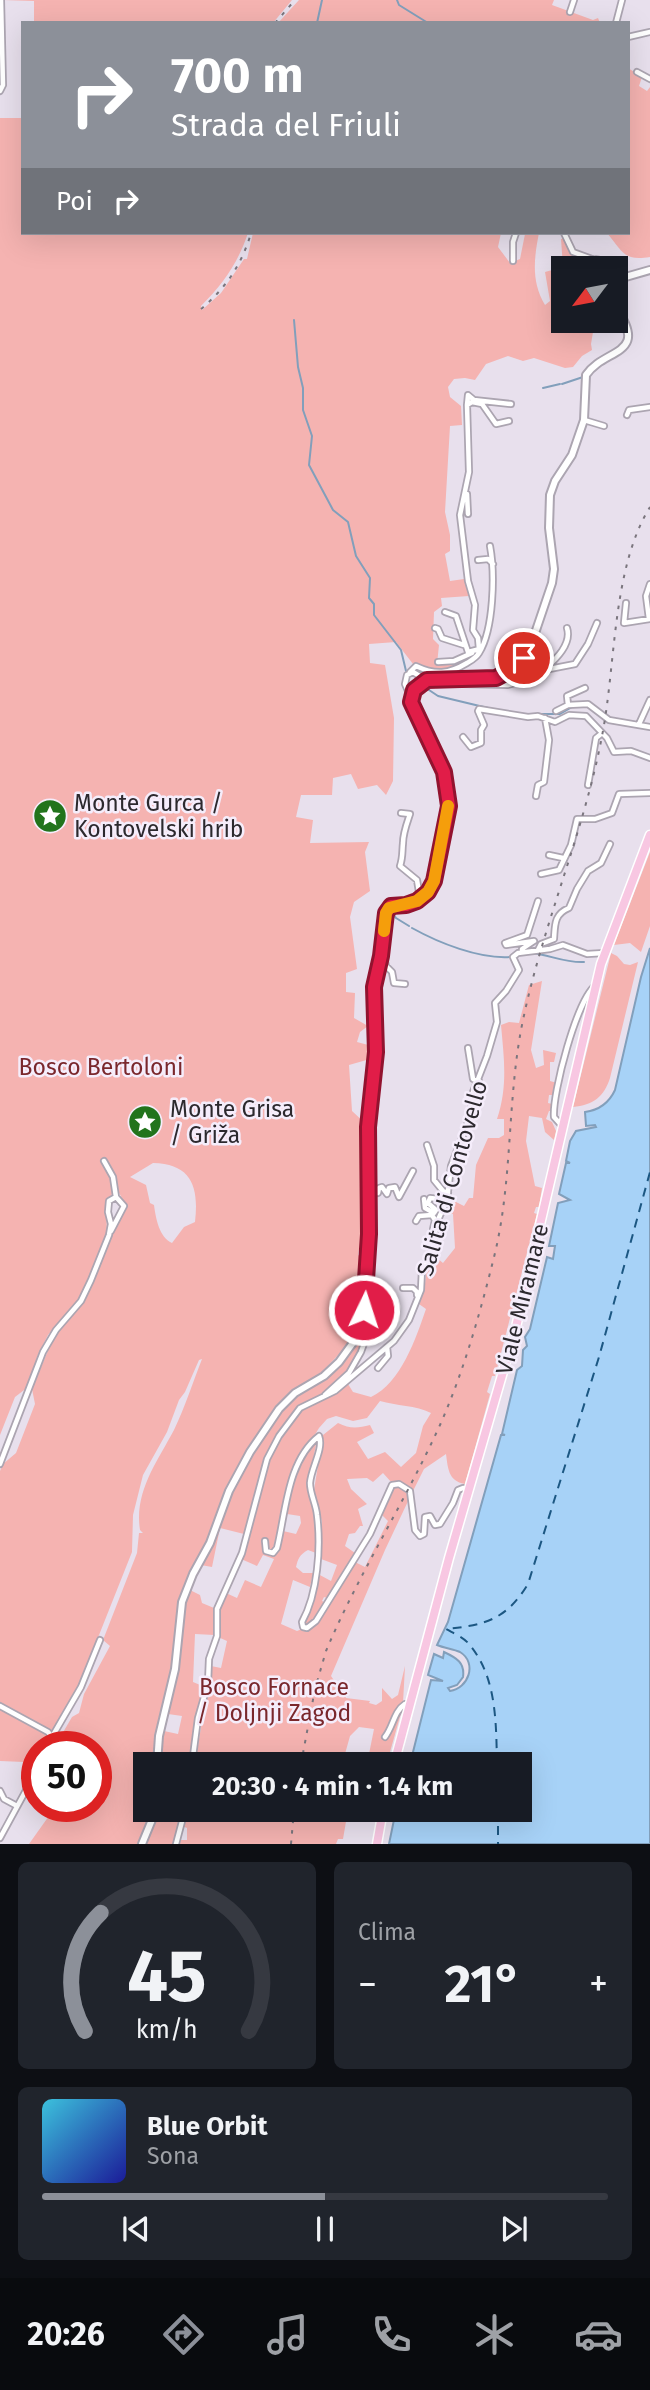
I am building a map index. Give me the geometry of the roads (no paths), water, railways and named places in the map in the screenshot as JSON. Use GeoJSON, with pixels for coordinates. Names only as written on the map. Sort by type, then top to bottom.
{"type":"FeatureCollection","features":[{"type":"Feature","properties":{"kind":"main road"},"geometry":{"type":"LineString","coordinates":[[628,276],[650,270]]}},
{"type":"Feature","properties":{"kind":"main road"},"geometry":{"type":"LineString","coordinates":[[158,1752],[159,1736],[175,1669],[177,1632],[183,1602],[236,1477],[274,1415],[295,1393],[332,1368],[355,1340],[362,1319],[369,1187],[368,1127],[376,1052],[374,987],[381,956],[385,917],[389,908],[412,904],[428,892],[436,876],[449,798],[442,765],[415,713],[411,698],[417,686],[427,680],[501,676],[516,666],[529,651],[552,583],[554,569],[549,539],[550,495],[555,481],[572,455],[584,420],[587,373],[598,364],[628,350],[634,341],[633,327],[628,321]]}},
{"type":"Feature","properties":{"kind":"main road","name":"Viale Miramare"},"geometry":{"type":"LineString","coordinates":[[397,1752],[516,1327],[604,953],[650,835]]}},
{"type":"Feature","properties":{"kind":"main road"},"geometry":{"type":"LineString","coordinates":[[142,1844],[151,1822]]}},
{"type":"Feature","properties":{"kind":"main road"},"geometry":{"type":"LineString","coordinates":[[377,1844],[381,1822]]}},
{"type":"Feature","properties":{"kind":"street"},"geometry":{"type":"LineString","coordinates":[[0,91],[3,85],[1,0]]}},
{"type":"Feature","properties":{"kind":"street"},"geometry":{"type":"LineString","coordinates":[[570,12],[573,0]]}},
{"type":"Feature","properties":{"kind":"street"},"geometry":{"type":"LineString","coordinates":[[617,21],[622,0]]}},
{"type":"Feature","properties":{"kind":"street"},"geometry":{"type":"LineString","coordinates":[[630,37],[650,32]]}},
{"type":"Feature","properties":{"kind":"street"},"geometry":{"type":"LineString","coordinates":[[637,72],[650,79]]}},
{"type":"Feature","properties":{"kind":"street"},"geometry":{"type":"LineString","coordinates":[[513,261],[515,235]]}},
{"type":"Feature","properties":{"kind":"street"},"geometry":{"type":"LineString","coordinates":[[565,235],[573,252],[584,256]]}},
{"type":"Feature","properties":{"kind":"street"},"geometry":{"type":"LineString","coordinates":[[480,650],[473,630],[475,605],[468,581],[460,515],[469,472],[468,395],[474,400],[511,404]]}},
{"type":"Feature","properties":{"kind":"street"},"geometry":{"type":"LineString","coordinates":[[467,405],[472,402],[482,404],[496,424],[509,421]]}},
{"type":"Feature","properties":{"kind":"street"},"geometry":{"type":"LineString","coordinates":[[627,415],[629,410],[634,408],[650,407]]}},
{"type":"Feature","properties":{"kind":"street"},"geometry":{"type":"LineString","coordinates":[[584,420],[604,426]]}},
{"type":"Feature","properties":{"kind":"street"},"geometry":{"type":"LineString","coordinates":[[467,489],[468,514]]}},
{"type":"Feature","properties":{"kind":"street"},"geometry":{"type":"LineString","coordinates":[[411,698],[405,684],[407,674],[416,666],[432,672],[452,672],[473,659],[480,650],[492,604],[493,564],[490,546]]}},
{"type":"Feature","properties":{"kind":"street"},"geometry":{"type":"LineString","coordinates":[[478,559],[488,559],[493,564]]}},
{"type":"Feature","properties":{"kind":"street"},"geometry":{"type":"LineString","coordinates":[[626,603],[624,623],[650,619],[646,596],[650,584]]}},
{"type":"Feature","properties":{"kind":"street"},"geometry":{"type":"LineString","coordinates":[[445,612],[456,616],[468,652],[480,650]]}},
{"type":"Feature","properties":{"kind":"street"},"geometry":{"type":"LineString","coordinates":[[461,680],[463,684],[508,685],[518,683],[534,672],[575,664],[597,623]]}},
{"type":"Feature","properties":{"kind":"street"},"geometry":{"type":"LineString","coordinates":[[436,628],[442,638],[465,645]]}},
{"type":"Feature","properties":{"kind":"street"},"geometry":{"type":"LineString","coordinates":[[544,669],[566,644],[569,636],[567,628]]}},
{"type":"Feature","properties":{"kind":"street"},"geometry":{"type":"LineString","coordinates":[[438,662],[454,661],[480,650]]}},
{"type":"Feature","properties":{"kind":"street"},"geometry":{"type":"LineString","coordinates":[[410,672],[427,680]]}},
{"type":"Feature","properties":{"kind":"street"},"geometry":{"type":"LineString","coordinates":[[568,705],[567,696],[585,688]]}},
{"type":"Feature","properties":{"kind":"street"},"geometry":{"type":"LineString","coordinates":[[639,724],[650,700]]}},
{"type":"Feature","properties":{"kind":"street"},"geometry":{"type":"LineString","coordinates":[[556,711],[568,705],[588,704],[609,720],[650,727]]}},
{"type":"Feature","properties":{"kind":"street"},"geometry":{"type":"LineString","coordinates":[[463,737],[471,747],[481,743],[481,730],[484,725],[479,709],[545,718],[555,722],[569,715],[586,716],[607,738],[614,752],[631,751],[650,758]]}},
{"type":"Feature","properties":{"kind":"street"},"geometry":{"type":"LineString","coordinates":[[536,796],[537,785],[544,782],[549,740],[545,718]]}},
{"type":"Feature","properties":{"kind":"street"},"geometry":{"type":"LineString","coordinates":[[588,785],[596,738],[601,734]]}},
{"type":"Feature","properties":{"kind":"street"},"geometry":{"type":"LineString","coordinates":[[541,874],[559,870],[571,845],[576,819],[598,819],[612,813],[619,794],[650,793]]}},
{"type":"Feature","properties":{"kind":"street"},"geometry":{"type":"LineString","coordinates":[[401,813],[408,813],[410,816],[405,828],[400,866],[417,880],[421,899]]}},
{"type":"Feature","properties":{"kind":"street"},"geometry":{"type":"LineString","coordinates":[[538,950],[541,944],[554,939],[557,916],[571,905],[574,894],[588,871],[601,863],[610,844]]}},
{"type":"Feature","properties":{"kind":"street"},"geometry":{"type":"LineString","coordinates":[[549,855],[563,858]]}},
{"type":"Feature","properties":{"kind":"street"},"geometry":{"type":"LineString","coordinates":[[522,952],[522,949],[534,941],[505,943],[527,935],[538,901]]}},
{"type":"Feature","properties":{"kind":"street"},"geometry":{"type":"LineString","coordinates":[[522,952],[563,945],[587,954],[604,953]]}},
{"type":"Feature","properties":{"kind":"street","name":"Salita di Contovello"},"geometry":{"type":"LineString","coordinates":[[194,1752],[200,1711],[208,1683],[209,1659],[217,1636],[217,1609],[242,1553],[267,1459],[279,1436],[300,1408],[335,1391],[404,1329],[418,1299],[422,1285],[422,1269],[431,1253],[449,1193],[451,1166],[470,1117],[473,1092],[479,1081],[496,1022],[495,1003],[519,970],[513,957],[522,952]]}},
{"type":"Feature","properties":{"kind":"street"},"geometry":{"type":"LineString","coordinates":[[381,956],[393,972],[394,983],[405,984]]}},
{"type":"Feature","properties":{"kind":"street"},"geometry":{"type":"LineString","coordinates":[[563,1127],[554,1117],[557,1090],[579,1014],[587,994],[597,985]]}},
{"type":"Feature","properties":{"kind":"street"},"geometry":{"type":"LineString","coordinates":[[468,1048],[473,1079],[479,1081]]}},
{"type":"Feature","properties":{"kind":"street"},"geometry":{"type":"LineString","coordinates":[[428,1144],[434,1166],[434,1181],[443,1191],[449,1193]]}},
{"type":"Feature","properties":{"kind":"street"},"geometry":{"type":"LineString","coordinates":[[0,1464],[43,1352],[53,1334],[85,1294],[109,1235],[124,1209],[121,1200],[116,1197],[113,1177],[104,1161]]}},
{"type":"Feature","properties":{"kind":"street"},"geometry":{"type":"LineString","coordinates":[[369,1187],[374,1187],[378,1193],[382,1187],[387,1194],[389,1188],[395,1187],[400,1197],[413,1171]]}},
{"type":"Feature","properties":{"kind":"street"},"geometry":{"type":"LineString","coordinates":[[109,1235],[111,1224],[108,1204],[116,1197]]}},
{"type":"Feature","properties":{"kind":"street"},"geometry":{"type":"LineString","coordinates":[[424,1199],[425,1208],[431,1212],[436,1210],[428,1203],[430,1198],[447,1200]]}},
{"type":"Feature","properties":{"kind":"street"},"geometry":{"type":"LineString","coordinates":[[416,1221],[419,1216],[432,1215],[435,1220],[433,1229],[436,1230]]}},
{"type":"Feature","properties":{"kind":"street"},"geometry":{"type":"LineString","coordinates":[[325,1396],[349,1373],[366,1338],[371,1284],[366,1278]]}},
{"type":"Feature","properties":{"kind":"street"},"geometry":{"type":"LineString","coordinates":[[403,1288],[413,1289],[417,1292],[418,1299]]}},
{"type":"Feature","properties":{"kind":"street"},"geometry":{"type":"LineString","coordinates":[[378,1368],[388,1356],[387,1347]]}},
{"type":"Feature","properties":{"kind":"street"},"geometry":{"type":"LineString","coordinates":[[265,1541],[266,1551],[273,1553],[279,1540],[295,1474],[309,1447],[319,1436],[320,1444],[310,1482],[318,1519],[319,1551],[310,1603],[302,1622],[303,1627],[307,1628],[316,1621],[370,1534],[392,1485],[399,1484],[410,1492],[415,1531],[420,1536],[424,1534],[425,1517],[429,1516],[435,1525],[440,1524],[452,1507],[458,1490],[470,1489]]}},
{"type":"Feature","properties":{"kind":"street"},"geometry":{"type":"LineString","coordinates":[[55,1731],[81,1687],[100,1640]]}},
{"type":"Feature","properties":{"kind":"street"},"geometry":{"type":"LineString","coordinates":[[385,1737],[392,1728],[399,1708],[405,1704],[410,1705]]}},
{"type":"Feature","properties":{"kind":"street"},"geometry":{"type":"LineString","coordinates":[[0,1706],[46,1731]]}},
{"type":"Feature","properties":{"kind":"street"},"geometry":{"type":"LineString","coordinates":[[0,1791],[4,1799],[17,1806]]}},
{"type":"Feature","properties":{"kind":"street"},"geometry":{"type":"LineString","coordinates":[[0,1838],[21,1799]]}},
{"type":"Feature","properties":{"kind":"street"},"geometry":{"type":"LineString","coordinates":[[0,1821],[7,1825]]}},
{"type":"Feature","properties":{"kind":"street"},"geometry":{"type":"LineString","coordinates":[[176,1844],[182,1822]]}},
{"type":"Feature","properties":{"kind":"water"},"geometry":{"type":"Polygon","coordinates":[[[650,948],[650,1844],[389,1844],[394,1822],[532,1822],[532,1752],[413,1752],[431,1680],[443,1681],[428,1675],[434,1654],[443,1658],[444,1652],[461,1665],[463,1677],[457,1685],[448,1688],[450,1691],[462,1686],[468,1675],[469,1662],[460,1652],[437,1645],[448,1622],[501,1435],[505,1435],[502,1434],[517,1370],[522,1366],[523,1350],[527,1346],[525,1337],[530,1329],[547,1257],[553,1259],[555,1246],[549,1246],[558,1203],[570,1200],[559,1194],[566,1163],[570,1163],[566,1161],[570,1141],[576,1131],[596,1127],[586,1126],[585,1112],[603,1105],[615,1090],[650,948]]]}},
{"type":"Feature","properties":{"kind":"waterway"},"geometry":{"type":"LineString","coordinates":[[317,21],[322,0]]}},
{"type":"Feature","properties":{"kind":"waterway"},"geometry":{"type":"LineString","coordinates":[[397,0],[399,5],[425,21]]}},
{"type":"Feature","properties":{"kind":"waterway"},"geometry":{"type":"LineString","coordinates":[[294,320],[298,367],[303,388],[303,410],[312,436],[309,465],[333,510],[348,522],[356,556],[370,578],[369,598],[374,604],[374,615],[401,650],[406,671]]}},
{"type":"Feature","properties":{"kind":"waterway"},"geometry":{"type":"LineString","coordinates":[[562,384],[583,377]]}},
{"type":"Feature","properties":{"kind":"waterway"},"geometry":{"type":"LineString","coordinates":[[543,388],[560,384]]}},
{"type":"Feature","properties":{"kind":"waterway"},"geometry":{"type":"LineString","coordinates":[[426,688],[438,696],[488,708]]}},
{"type":"Feature","properties":{"kind":"waterway"},"geometry":{"type":"LineString","coordinates":[[541,714],[560,714],[572,707]]}},
{"type":"Feature","properties":{"kind":"waterway"},"geometry":{"type":"LineString","coordinates":[[507,712],[522,714]]}},
{"type":"Feature","properties":{"kind":"waterway"},"geometry":{"type":"LineString","coordinates":[[390,911],[409,926]]}},
{"type":"Feature","properties":{"kind":"waterway"},"geometry":{"type":"LineString","coordinates":[[412,928],[460,949],[510,957]]}},
{"type":"Feature","properties":{"kind":"waterway"},"geometry":{"type":"LineString","coordinates":[[532,953],[584,962]]}},
{"type":"Feature","properties":{"kind":"railway"},"geometry":{"type":"LineString","coordinates":[[277,21],[295,0]]}},
{"type":"Feature","properties":{"kind":"railway"},"geometry":{"type":"LineString","coordinates":[[201,309],[232,275],[250,235]]}},
{"type":"Feature","properties":{"kind":"railway"},"geometry":{"type":"LineString","coordinates":[[303,1752],[315,1689],[326,1651],[440,1425],[464,1362],[484,1296],[501,1224],[514,1078],[523,1020],[541,949],[594,772],[607,708],[617,618],[628,559],[650,507]]}},
{"type":"Feature","properties":{"kind":"railway"},"geometry":{"type":"LineString","coordinates":[[291,1844],[293,1822]]}},
{"type":"Feature","properties":{"kind":"place","name":"Monte Gurca / Kontovelski hrib"},"geometry":{"type":"Point","coordinates":[50,816]}},
{"type":"Feature","properties":{"kind":"place","name":"Monte Grisa / Griža"},"geometry":{"type":"Point","coordinates":[145,1122]}},
{"type":"Feature","properties":{"kind":"park label","name":"Bosco Bertoloni"},"geometry":{"type":"Point","coordinates":[101,1067]}},
{"type":"Feature","properties":{"kind":"park label","name":"Bosco Fornace / Doljnji Zagod"},"geometry":{"type":"Point","coordinates":[274,1700]}}]}
